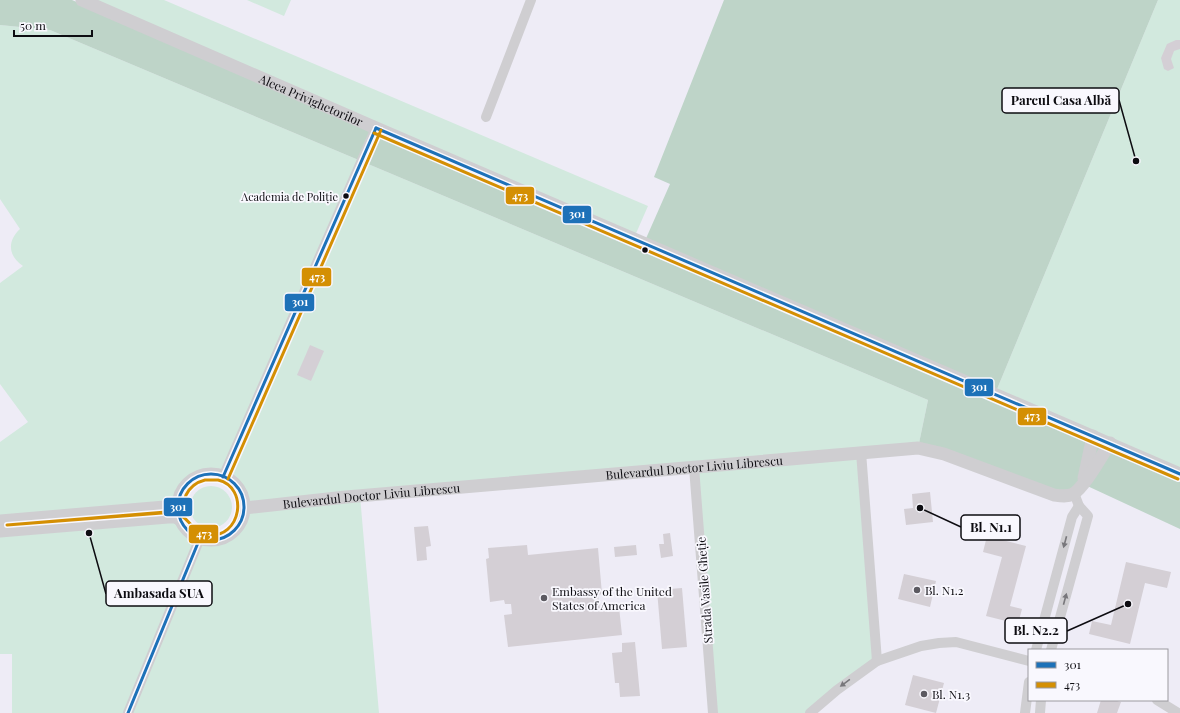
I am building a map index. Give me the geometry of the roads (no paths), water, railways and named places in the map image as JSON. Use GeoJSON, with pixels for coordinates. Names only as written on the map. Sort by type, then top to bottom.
{"type":"FeatureCollection","features":[{"type":"Feature","properties":{"kind":"street","name":"Aleea Privighetorilor"},"geometry":{"type":"LineString","coordinates":[[82,0],[1180,474]]}},
{"type":"Feature","properties":{"kind":"street"},"geometry":{"type":"LineString","coordinates":[[486,117],[531,0]]}},
{"type":"Feature","properties":{"kind":"street"},"geometry":{"type":"LineString","coordinates":[[223,477],[376,128]]}},
{"type":"Feature","properties":{"kind":"street"},"geometry":{"type":"LineString","coordinates":[[1036,649],[1072,517],[1079,506],[1078,489],[1093,436]]}},
{"type":"Feature","properties":{"kind":"street"},"geometry":{"type":"LineString","coordinates":[[1078,489],[1110,443]]}},
{"type":"Feature","properties":{"kind":"street","name":"Bulevardul Doctor Liviu Librescu"},"geometry":{"type":"LineString","coordinates":[[244,508],[346,497],[918,448],[931,450],[1054,495],[1063,496],[1078,489]]}},
{"type":"Feature","properties":{"kind":"street"},"geometry":{"type":"LineString","coordinates":[[861,452],[877,660]]}},
{"type":"Feature","properties":{"kind":"street","name":"Strada Vasile Gheție"},"geometry":{"type":"LineString","coordinates":[[694,467],[713,713]]}},
{"type":"Feature","properties":{"kind":"street"},"geometry":{"type":"LineString","coordinates":[[212,474],[223,477],[234,484],[241,493],[244,508],[242,518],[238,526],[230,534],[222,538],[212,540],[200,538],[190,533],[178,513],[178,501],[182,490],[194,479],[206,475],[212,474]]}},
{"type":"Feature","properties":{"kind":"street"},"geometry":{"type":"LineString","coordinates":[[0,521],[165,507],[178,501]]}},
{"type":"Feature","properties":{"kind":"street"},"geometry":{"type":"LineString","coordinates":[[1051,649],[1088,516],[1079,506]]}},
{"type":"Feature","properties":{"kind":"street"},"geometry":{"type":"LineString","coordinates":[[0,531],[168,517],[174,517],[181,520]]}},
{"type":"Feature","properties":{"kind":"street"},"geometry":{"type":"LineString","coordinates":[[128,713],[200,538]]}},
{"type":"Feature","properties":{"kind":"street"},"geometry":{"type":"LineString","coordinates":[[810,713],[837,690],[877,660],[922,646],[956,642],[1028,661]]}},
{"type":"Feature","properties":{"kind":"street"},"geometry":{"type":"LineString","coordinates":[[1025,713],[1028,690]]}},
{"type":"Feature","properties":{"kind":"street"},"geometry":{"type":"LineString","coordinates":[[1040,713],[1041,701]]}},
{"type":"Feature","properties":{"kind":"street"},"geometry":{"type":"LineString","coordinates":[[1159,701],[1178,713]]}},
{"type":"Feature","properties":{"kind":"place","name":"Parcul Casa Albă"},"geometry":{"type":"Point","coordinates":[1136,161]}},
{"type":"Feature","properties":{"kind":"place","name":"Academia de Poliție"},"geometry":{"type":"Point","coordinates":[346,196]}},
{"type":"Feature","properties":{"kind":"place","name":"Bl. N1.1"},"geometry":{"type":"Point","coordinates":[920,508]}},
{"type":"Feature","properties":{"kind":"place","name":"Ambasada SUA"},"geometry":{"type":"Point","coordinates":[89,533]}},
{"type":"Feature","properties":{"kind":"place","name":"Bl. N1.2"},"geometry":{"type":"Point","coordinates":[917,590]}},
{"type":"Feature","properties":{"kind":"place","name":"Embassy of the United States of America"},"geometry":{"type":"Point","coordinates":[544,598]}},
{"type":"Feature","properties":{"kind":"place","name":"Bl. N2.2"},"geometry":{"type":"Point","coordinates":[1128,604]}},
{"type":"Feature","properties":{"kind":"place","name":"Bl. N1.3"},"geometry":{"type":"Point","coordinates":[924,694]}}]}
